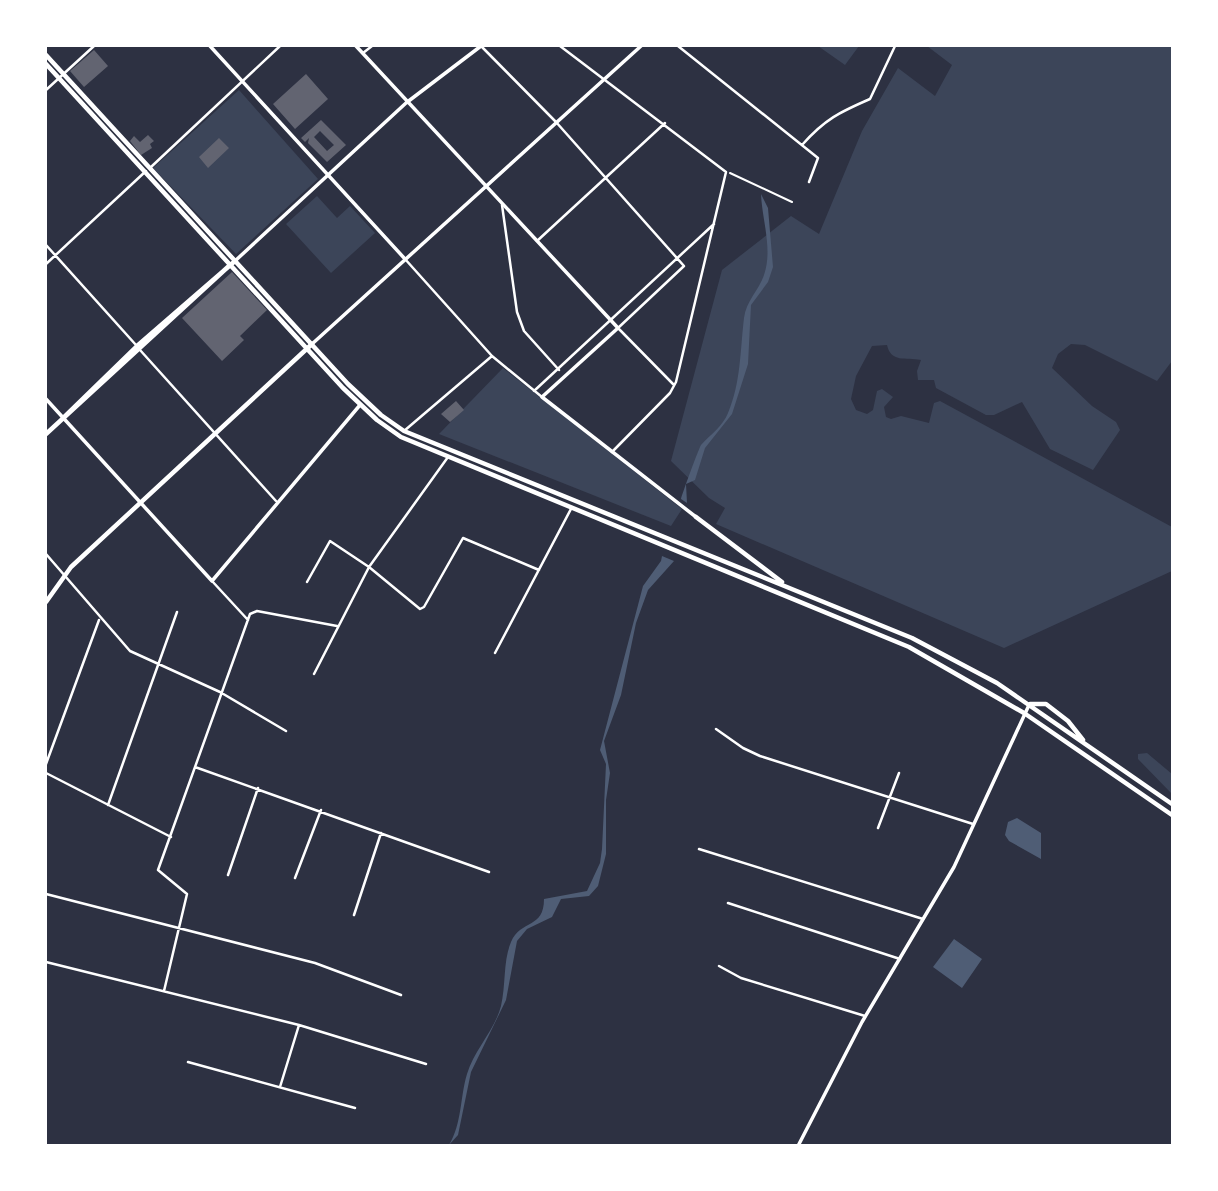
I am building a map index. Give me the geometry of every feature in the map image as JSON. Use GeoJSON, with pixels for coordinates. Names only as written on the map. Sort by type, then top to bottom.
{"type":"FeatureCollection","features":[{"type":"Feature","properties":{"kind":"main road"},"geometry":{"type":"LineString","coordinates":[[46,55],[145,173],[307,349],[360,404],[401,437],[661,542],[909,647],[1024,713],[1172,815]]}},
{"type":"Feature","properties":{"kind":"main road"},"geometry":{"type":"LineString","coordinates":[[46,64],[61,76],[149,168],[365,400],[404,431],[690,545],[912,638],[997,682],[1172,804]]}},
{"type":"Feature","properties":{"kind":"main road"},"geometry":{"type":"LineString","coordinates":[[46,434],[235,261]]}},
{"type":"Feature","properties":{"kind":"main road"},"geometry":{"type":"LineString","coordinates":[[46,602],[64,575],[312,344]]}},
{"type":"Feature","properties":{"kind":"main road"},"geometry":{"type":"LineString","coordinates":[[696,517],[788,586]]}},
{"type":"Feature","properties":{"kind":"main road"},"geometry":{"type":"LineString","coordinates":[[1029,705],[1046,704],[1068,721],[1086,743]]}},
{"type":"Feature","properties":{"kind":"street"},"geometry":{"type":"LineString","coordinates":[[46,90],[94,46]]}},
{"type":"Feature","properties":{"kind":"street"},"geometry":{"type":"LineString","coordinates":[[210,46],[492,356],[696,517]]}},
{"type":"Feature","properties":{"kind":"street"},"geometry":{"type":"LineString","coordinates":[[46,264],[280,46]]}},
{"type":"Feature","properties":{"kind":"street"},"geometry":{"type":"LineString","coordinates":[[356,46],[406,103],[674,385]]}},
{"type":"Feature","properties":{"kind":"street"},"geometry":{"type":"LineString","coordinates":[[363,53],[372,46]]}},
{"type":"Feature","properties":{"kind":"street"},"geometry":{"type":"LineString","coordinates":[[235,261],[406,103],[481,46],[556,122],[684,266],[542,397]]}},
{"type":"Feature","properties":{"kind":"street"},"geometry":{"type":"LineString","coordinates":[[559,46],[665,123],[726,172],[674,385],[612,452]]}},
{"type":"Feature","properties":{"kind":"street"},"geometry":{"type":"LineString","coordinates":[[312,344],[641,46]]}},
{"type":"Feature","properties":{"kind":"street"},"geometry":{"type":"LineString","coordinates":[[678,46],[819,161],[808,182]]}},
{"type":"Feature","properties":{"kind":"street"},"geometry":{"type":"LineString","coordinates":[[802,145],[819,126],[850,106],[873,96],[895,46]]}},
{"type":"Feature","properties":{"kind":"street"},"geometry":{"type":"LineString","coordinates":[[537,241],[665,123]]}},
{"type":"Feature","properties":{"kind":"street"},"geometry":{"type":"LineString","coordinates":[[502,205],[517,312],[524,331],[559,370]]}},
{"type":"Feature","properties":{"kind":"street"},"geometry":{"type":"LineString","coordinates":[[534,391],[715,223]]}},
{"type":"Feature","properties":{"kind":"street"},"geometry":{"type":"LineString","coordinates":[[46,245],[276,501]]}},
{"type":"Feature","properties":{"kind":"street"},"geometry":{"type":"LineString","coordinates":[[404,431],[492,356]]}},
{"type":"Feature","properties":{"kind":"street"},"geometry":{"type":"LineString","coordinates":[[46,398],[138,504],[248,620]]}},
{"type":"Feature","properties":{"kind":"street"},"geometry":{"type":"LineString","coordinates":[[212,581],[276,501],[360,404]]}},
{"type":"Feature","properties":{"kind":"street"},"geometry":{"type":"LineString","coordinates":[[314,674],[369,567],[448,457]]}},
{"type":"Feature","properties":{"kind":"street"},"geometry":{"type":"LineString","coordinates":[[495,653],[572,507]]}},
{"type":"Feature","properties":{"kind":"street"},"geometry":{"type":"LineString","coordinates":[[307,582],[330,541],[369,567],[420,609],[424,607],[463,538],[539,570]]}},
{"type":"Feature","properties":{"kind":"street"},"geometry":{"type":"LineString","coordinates":[[46,554],[130,651],[220,692],[286,731]]}},
{"type":"Feature","properties":{"kind":"street"},"geometry":{"type":"LineString","coordinates":[[164,990],[187,894],[158,870],[250,614],[257,611],[337,626]]}},
{"type":"Feature","properties":{"kind":"street"},"geometry":{"type":"LineString","coordinates":[[108,805],[177,612]]}},
{"type":"Feature","properties":{"kind":"street"},"geometry":{"type":"LineString","coordinates":[[46,764],[100,618]]}},
{"type":"Feature","properties":{"kind":"street"},"geometry":{"type":"LineString","coordinates":[[799,1146],[865,1016],[954,867],[1029,705]]}},
{"type":"Feature","properties":{"kind":"street"},"geometry":{"type":"LineString","coordinates":[[716,729],[743,748],[760,755],[973,824]]}},
{"type":"Feature","properties":{"kind":"street"},"geometry":{"type":"LineString","coordinates":[[195,767],[489,872]]}},
{"type":"Feature","properties":{"kind":"street"},"geometry":{"type":"LineString","coordinates":[[46,773],[171,837]]}},
{"type":"Feature","properties":{"kind":"street"},"geometry":{"type":"LineString","coordinates":[[878,828],[899,773]]}},
{"type":"Feature","properties":{"kind":"street"},"geometry":{"type":"LineString","coordinates":[[228,875],[258,788]]}},
{"type":"Feature","properties":{"kind":"street"},"geometry":{"type":"LineString","coordinates":[[295,878],[321,810]]}},
{"type":"Feature","properties":{"kind":"street"},"geometry":{"type":"LineString","coordinates":[[354,915],[382,833]]}},
{"type":"Feature","properties":{"kind":"street"},"geometry":{"type":"LineString","coordinates":[[699,849],[923,919]]}},
{"type":"Feature","properties":{"kind":"street"},"geometry":{"type":"LineString","coordinates":[[46,894],[315,963],[401,995]]}},
{"type":"Feature","properties":{"kind":"street"},"geometry":{"type":"LineString","coordinates":[[728,903],[900,959]]}},
{"type":"Feature","properties":{"kind":"street"},"geometry":{"type":"LineString","coordinates":[[46,962],[299,1025],[426,1064]]}},
{"type":"Feature","properties":{"kind":"street"},"geometry":{"type":"LineString","coordinates":[[719,966],[741,978],[865,1016]]}},
{"type":"Feature","properties":{"kind":"street"},"geometry":{"type":"LineString","coordinates":[[280,1087],[299,1025]]}},
{"type":"Feature","properties":{"kind":"street"},"geometry":{"type":"LineString","coordinates":[[188,1062],[355,1108]]}},
{"type":"Feature","properties":{"kind":"path"},"geometry":{"type":"LineString","coordinates":[[726,172],[792,202]]}},
{"type":"Feature","properties":{"kind":"shaded area"},"geometry":{"type":"Polygon","coordinates":[[[818,46],[859,46],[845,65],[818,46]]]}},
{"type":"Feature","properties":{"kind":"shaded area"},"geometry":{"type":"Polygon","coordinates":[[[927,46],[1172,46],[1172,361],[1157,381],[1085,345],[1071,344],[1058,354],[1052,368],[1092,406],[1116,422],[1120,430],[1093,470],[1050,449],[1022,402],[994,415],[986,415],[936,388],[934,380],[918,380],[917,371],[921,360],[895,357],[887,345],[872,346],[856,376],[851,399],[856,410],[867,414],[873,410],[877,391],[882,389],[893,397],[884,407],[886,417],[891,419],[901,416],[929,423],[934,403],[940,401],[1172,527],[1172,571],[1004,648],[716,524],[725,508],[709,498],[671,461],[722,270],[791,216],[819,234],[862,131],[898,68],[935,96],[952,65],[927,46]]]}},
{"type":"Feature","properties":{"kind":"shaded area"},"geometry":{"type":"Polygon","coordinates":[[[239,90],[318,179],[236,254],[153,168],[239,90]]]}},
{"type":"Feature","properties":{"kind":"shaded area"},"geometry":{"type":"Polygon","coordinates":[[[761,194],[768,208],[773,267],[768,282],[751,305],[748,364],[732,414],[705,448],[695,480],[686,484],[687,503],[681,499],[684,489],[701,445],[723,422],[732,401],[738,378],[745,312],[762,280],[766,265],[767,245],[761,194]]]}},
{"type":"Feature","properties":{"kind":"shaded area"},"geometry":{"type":"Polygon","coordinates":[[[317,196],[337,218],[350,206],[375,233],[331,273],[286,224],[317,196]]]}},
{"type":"Feature","properties":{"kind":"shaded area"},"geometry":{"type":"Polygon","coordinates":[[[503,368],[682,509],[671,526],[439,434],[503,368]]]}},
{"type":"Feature","properties":{"kind":"shaded area"},"geometry":{"type":"Polygon","coordinates":[[[662,556],[674,561],[648,590],[636,623],[621,695],[604,741],[610,773],[606,800],[606,854],[598,886],[589,896],[561,899],[552,917],[527,929],[517,941],[506,1000],[471,1072],[458,1135],[449,1145],[459,1119],[470,1065],[501,1006],[511,942],[520,930],[540,915],[544,899],[587,891],[600,863],[606,764],[600,750],[643,586],[662,556]]]}},
{"type":"Feature","properties":{"kind":"shaded area"},"geometry":{"type":"Polygon","coordinates":[[[1147,753],[1172,774],[1172,794],[1138,759],[1138,754],[1147,753]]]}},
{"type":"Feature","properties":{"kind":"shaded area"},"geometry":{"type":"Polygon","coordinates":[[[1017,818],[1041,833],[1041,859],[1009,841],[1005,835],[1008,822],[1017,818]]]}},
{"type":"Feature","properties":{"kind":"shaded area"},"geometry":{"type":"Polygon","coordinates":[[[954,939],[982,959],[962,988],[933,967],[954,939]]]}},
{"type":"Feature","properties":{"kind":"building"},"geometry":{"type":"Polygon","coordinates":[[[94,50],[108,66],[84,87],[70,71],[94,50]]]}},
{"type":"Feature","properties":{"kind":"building"},"geometry":{"type":"Polygon","coordinates":[[[306,74],[328,99],[295,129],[273,104],[306,74]]]}},
{"type":"Feature","properties":{"kind":"building"},"geometry":{"type":"Polygon","coordinates":[[[321,120],[346,145],[327,162],[308,143],[309,138],[305,142],[301,138],[321,120]],[[320,131],[314,137],[327,151],[334,145],[320,131]]]}},
{"type":"Feature","properties":{"kind":"building"},"geometry":{"type":"Polygon","coordinates":[[[148,135],[154,141],[150,144],[152,148],[141,155],[130,141],[134,136],[140,142],[148,135]]]}},
{"type":"Feature","properties":{"kind":"building"},"geometry":{"type":"Polygon","coordinates":[[[219,138],[229,148],[208,168],[199,157],[219,138]]]}},
{"type":"Feature","properties":{"kind":"building"},"geometry":{"type":"Polygon","coordinates":[[[232,272],[267,310],[240,336],[244,340],[222,361],[182,318],[232,272]]]}},
{"type":"Feature","properties":{"kind":"building"},"geometry":{"type":"Polygon","coordinates":[[[456,401],[464,410],[450,422],[441,414],[456,401]]]}}]}
